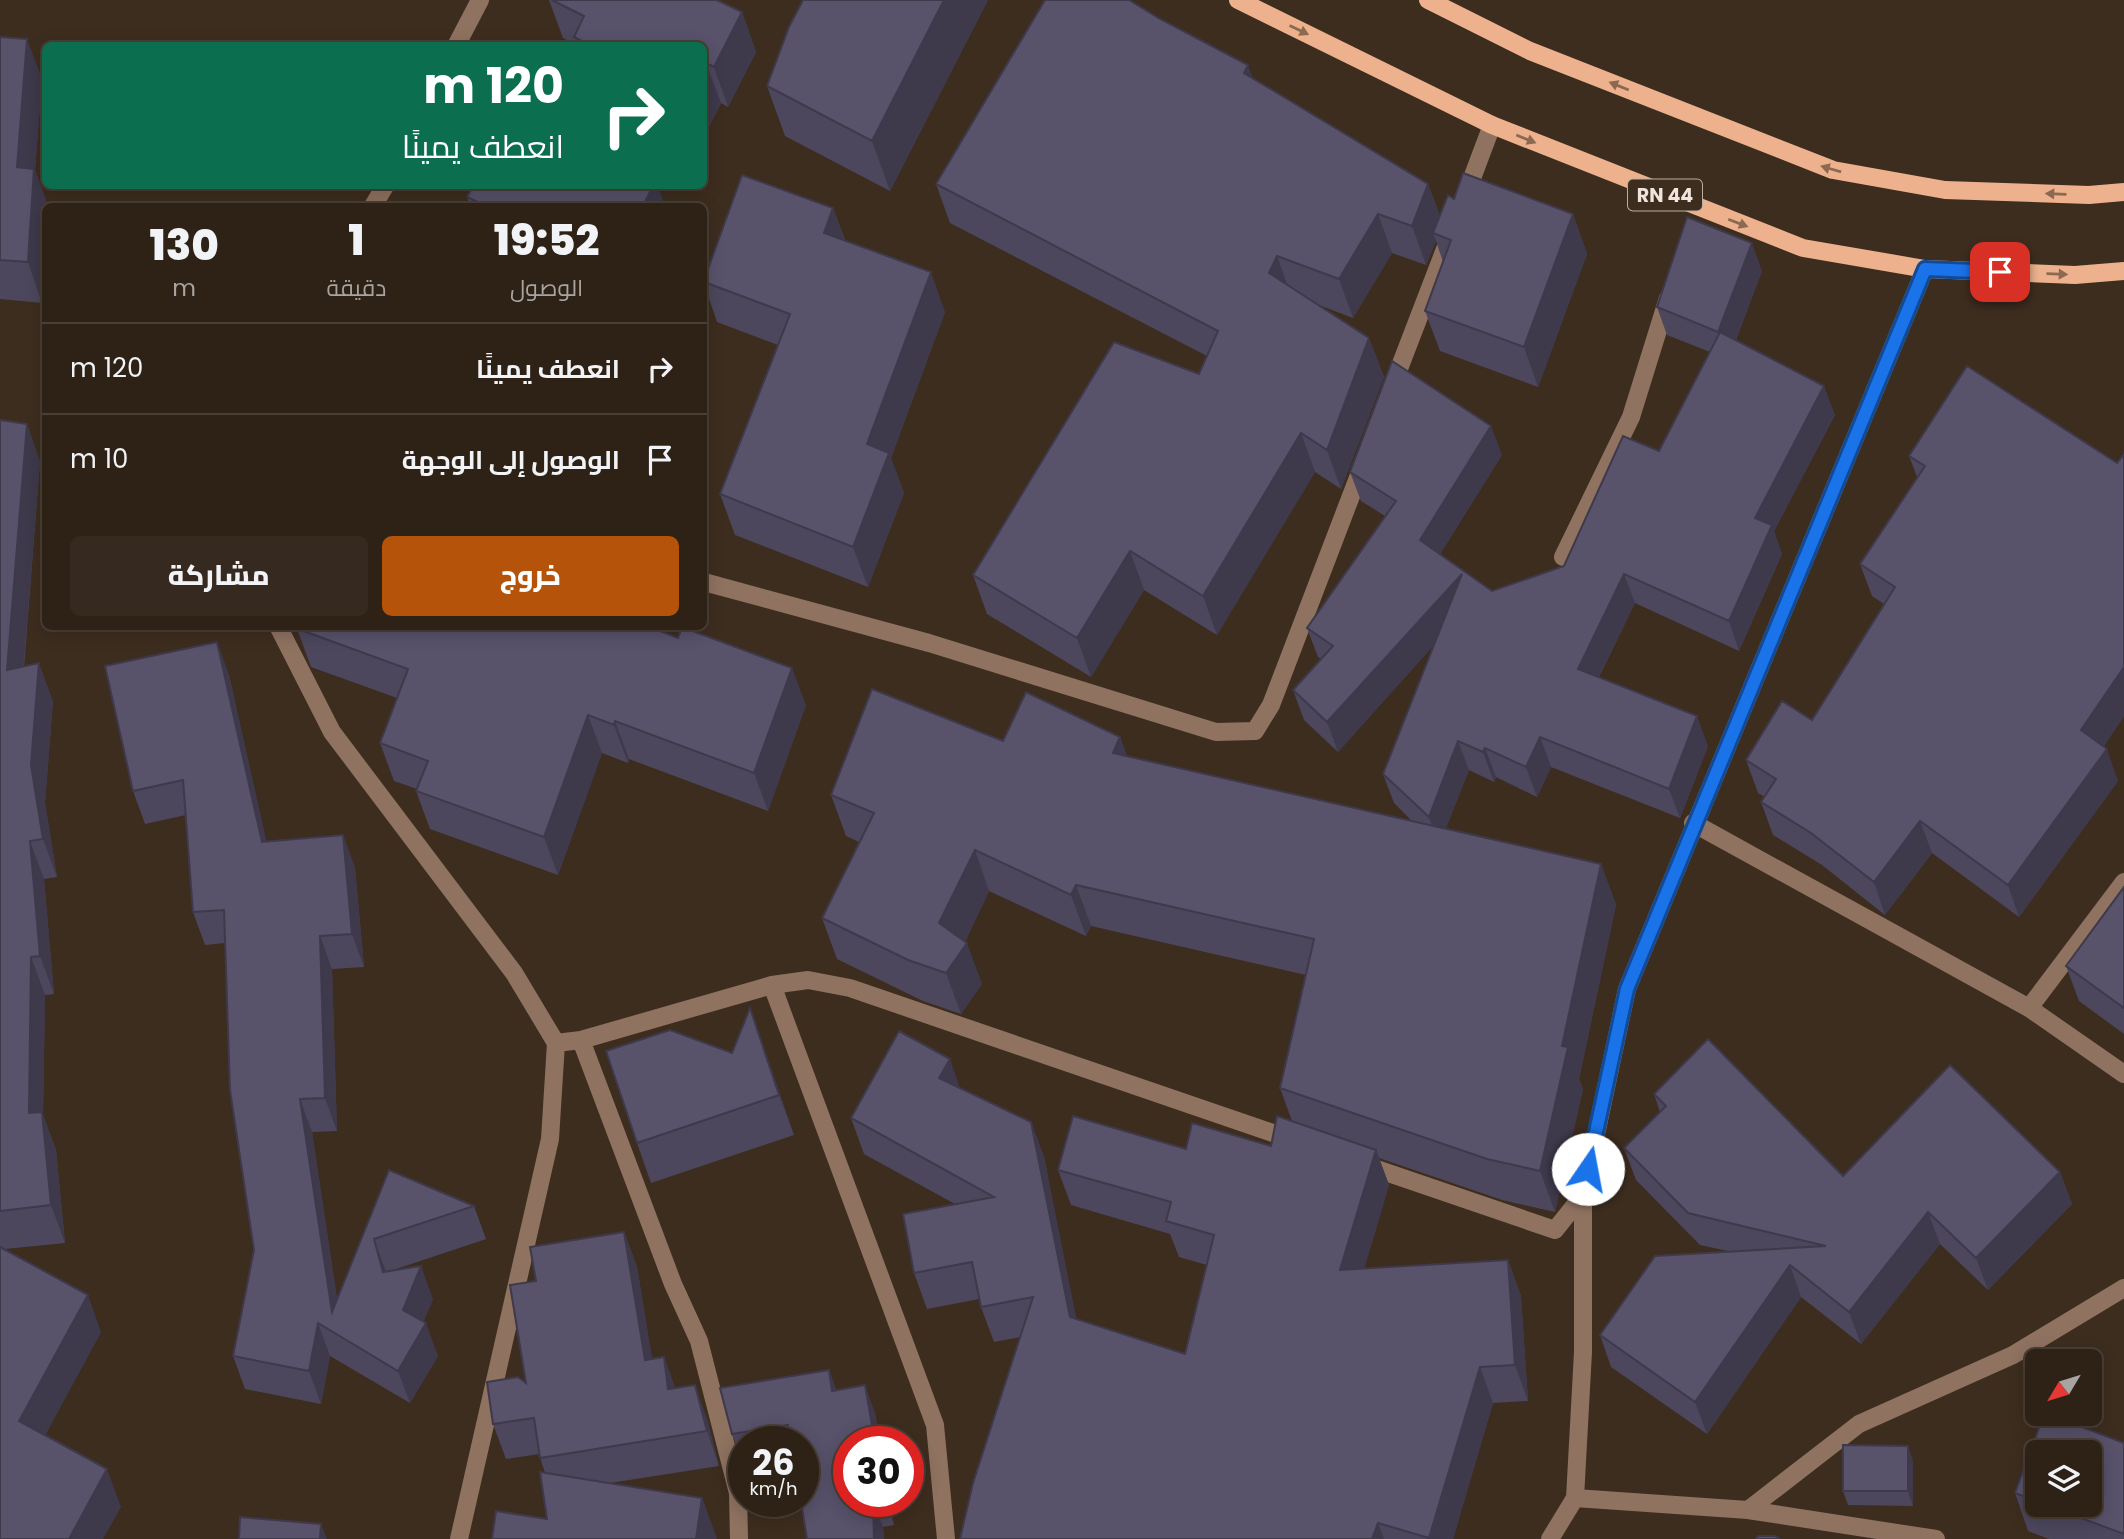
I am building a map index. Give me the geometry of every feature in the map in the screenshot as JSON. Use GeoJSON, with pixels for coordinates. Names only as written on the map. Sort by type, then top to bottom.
{"type":"FeatureCollection","features":[{"type":"Feature","properties":{"kind":"main road","name":"RN 44"},"geometry":{"type":"LineString","coordinates":[[1238,0],[1492,125],[1692,214],[1803,248],[1925,269],[2075,275],[2124,271]]}},
{"type":"Feature","properties":{"kind":"main road"},"geometry":{"type":"LineString","coordinates":[[1428,0],[1531,51],[1833,170],[1945,190],[2088,195],[2124,192]]}},
{"type":"Feature","properties":{"kind":"street"},"geometry":{"type":"LineString","coordinates":[[458,42],[480,0]]}},
{"type":"Feature","properties":{"kind":"street"},"geometry":{"type":"LineString","coordinates":[[1384,409],[1492,125]]}},
{"type":"Feature","properties":{"kind":"street"},"geometry":{"type":"LineString","coordinates":[[1550,1539],[1575,1498],[1583,1352],[1583,1195],[1627,989],[1693,823],[1925,269]]}},
{"type":"Feature","properties":{"kind":"street"},"geometry":{"type":"LineString","coordinates":[[1563,557],[1631,417],[1672,285]]}},
{"type":"Feature","properties":{"kind":"street"},"geometry":{"type":"LineString","coordinates":[[707,583],[929,643],[1216,732],[1255,731],[1271,705],[1369,448]]}},
{"type":"Feature","properties":{"kind":"street"},"geometry":{"type":"LineString","coordinates":[[280,630],[332,732],[514,973],[555,1043],[550,1139],[459,1539]]}},
{"type":"Feature","properties":{"kind":"street"},"geometry":{"type":"LineString","coordinates":[[1693,823],[2029,1008],[2124,1074]]}},
{"type":"Feature","properties":{"kind":"street"},"geometry":{"type":"LineString","coordinates":[[2029,1008],[2124,882]]}},
{"type":"Feature","properties":{"kind":"street"},"geometry":{"type":"LineString","coordinates":[[555,1043],[581,1040],[772,985],[808,980],[850,988],[1318,1149]]}},
{"type":"Feature","properties":{"kind":"street"},"geometry":{"type":"LineString","coordinates":[[772,985],[935,1425],[946,1539]]}},
{"type":"Feature","properties":{"kind":"street"},"geometry":{"type":"LineString","coordinates":[[581,1040],[673,1284],[699,1341],[738,1493],[739,1539]]}},
{"type":"Feature","properties":{"kind":"street"},"geometry":{"type":"LineString","coordinates":[[1345,1158],[1556,1230],[1583,1195]]}},
{"type":"Feature","properties":{"kind":"street"},"geometry":{"type":"LineString","coordinates":[[1748,1510],[1859,1424],[2013,1355],[2124,1288]]}},
{"type":"Feature","properties":{"kind":"street"},"geometry":{"type":"LineString","coordinates":[[1575,1498],[1748,1510],[1936,1539]]}},
{"type":"Feature","properties":{"kind":"building"},"geometry":{"type":"Polygon","coordinates":[[[552,0],[717,0],[742,12],[714,67],[707,64],[707,42],[583,42],[574,37],[584,16],[552,0]]]}},
{"type":"Feature","properties":{"kind":"building"},"geometry":{"type":"Polygon","coordinates":[[[803,0],[944,0],[872,141],[767,86],[789,27],[803,0]]]}},
{"type":"Feature","properties":{"kind":"building"},"geometry":{"type":"Polygon","coordinates":[[[1045,0],[1129,0],[1248,65],[1244,73],[1428,184],[1412,226],[1378,214],[1339,279],[1277,256],[1269,273],[1369,338],[1327,450],[1301,433],[1203,596],[1130,551],[1077,638],[973,575],[1114,342],[1199,374],[1218,331],[936,184],[1045,0]]]}},
{"type":"Feature","properties":{"kind":"building"},"geometry":{"type":"Polygon","coordinates":[[[0,37],[27,39],[17,167],[34,169],[28,262],[0,260],[0,37]]]}},
{"type":"Feature","properties":{"kind":"building"},"geometry":{"type":"Polygon","coordinates":[[[1463,173],[1573,214],[1524,347],[1425,311],[1451,240],[1433,233],[1448,195],[1454,199],[1463,173]]]}},
{"type":"Feature","properties":{"kind":"building"},"geometry":{"type":"Polygon","coordinates":[[[742,175],[833,208],[824,233],[931,272],[867,444],[889,453],[853,547],[720,494],[790,314],[707,283],[707,272],[742,175]]]}},
{"type":"Feature","properties":{"kind":"building"},"geometry":{"type":"Polygon","coordinates":[[[471,189],[652,189],[644,203],[480,203],[467,197],[471,189]]]}},
{"type":"Feature","properties":{"kind":"building"},"geometry":{"type":"Polygon","coordinates":[[[1687,217],[1752,243],[1718,332],[1657,307],[1687,217]]]}},
{"type":"Feature","properties":{"kind":"building"},"geometry":{"type":"Polygon","coordinates":[[[1720,332],[1824,386],[1755,518],[1772,525],[1729,621],[1624,574],[1578,669],[1697,716],[1669,789],[1540,737],[1526,767],[1485,748],[1483,752],[1458,741],[1429,817],[1383,774],[1462,574],[1327,722],[1293,690],[1333,646],[1307,628],[1396,501],[1350,472],[1392,361],[1491,426],[1420,540],[1492,591],[1564,566],[1623,436],[1659,451],[1720,332]]]}},
{"type":"Feature","properties":{"kind":"building"},"geometry":{"type":"Polygon","coordinates":[[[1967,366],[2117,463],[2124,454],[2124,667],[2081,730],[2107,749],[2008,885],[1920,821],[1874,882],[1811,833],[1761,802],[1776,779],[1746,760],[1782,701],[1812,720],[1895,587],[1860,564],[1925,466],[1909,456],[1967,366]]]}},
{"type":"Feature","properties":{"kind":"building"},"geometry":{"type":"Polygon","coordinates":[[[0,420],[27,424],[7,670],[39,663],[31,765],[43,839],[30,841],[40,956],[31,957],[29,1113],[42,1112],[51,1205],[0,1211],[0,420]]]}},
{"type":"Feature","properties":{"kind":"building"},"geometry":{"type":"Polygon","coordinates":[[[301,630],[657,630],[678,638],[681,630],[690,630],[792,668],[754,773],[615,721],[614,725],[588,715],[544,837],[416,791],[428,761],[380,743],[408,669],[301,630]]]}},
{"type":"Feature","properties":{"kind":"building"},"geometry":{"type":"Polygon","coordinates":[[[217,642],[262,842],[343,835],[352,934],[320,936],[325,1098],[300,1099],[332,1312],[389,1170],[474,1206],[374,1239],[383,1272],[421,1266],[403,1310],[426,1323],[398,1371],[318,1323],[309,1371],[233,1356],[254,1250],[230,1090],[224,910],[193,912],[183,780],[133,791],[105,666],[217,642]]]}},
{"type":"Feature","properties":{"kind":"building"},"geometry":{"type":"Polygon","coordinates":[[[872,689],[1003,741],[1026,692],[1120,737],[1113,753],[1601,864],[1562,1046],[1568,1047],[1540,1171],[1487,1159],[1280,1088],[1314,939],[1076,885],[1071,895],[975,850],[939,923],[967,943],[946,973],[908,960],[822,918],[874,813],[831,795],[872,689]]]}},
{"type":"Feature","properties":{"kind":"building"},"geometry":{"type":"Polygon","coordinates":[[[2124,887],[2124,1008],[2066,966],[2124,887]]]}},
{"type":"Feature","properties":{"kind":"building"},"geometry":{"type":"Polygon","coordinates":[[[750,1008],[779,1095],[637,1143],[606,1051],[670,1030],[732,1053],[750,1008]]]}},
{"type":"Feature","properties":{"kind":"building"},"geometry":{"type":"Polygon","coordinates":[[[899,1031],[950,1059],[939,1078],[1031,1122],[1070,1317],[1185,1354],[1214,1235],[1166,1221],[1171,1202],[1058,1170],[1073,1116],[1186,1149],[1192,1123],[1271,1146],[1277,1116],[1376,1150],[1340,1270],[1508,1260],[1515,1365],[1480,1367],[1429,1538],[1378,1523],[1372,1539],[960,1539],[973,1483],[1033,1297],[981,1307],[972,1262],[914,1273],[903,1214],[994,1197],[851,1118],[899,1031]]]}},
{"type":"Feature","properties":{"kind":"building"},"geometry":{"type":"Polygon","coordinates":[[[1708,1039],[1843,1176],[1950,1065],[2060,1172],[1976,1258],[1928,1212],[1849,1312],[1790,1265],[1695,1402],[1600,1335],[1655,1256],[1826,1246],[1688,1213],[1624,1148],[1666,1106],[1654,1094],[1708,1039]]]}},
{"type":"Feature","properties":{"kind":"building"},"geometry":{"type":"Polygon","coordinates":[[[624,1232],[645,1360],[664,1357],[668,1389],[695,1385],[707,1431],[540,1458],[534,1418],[493,1424],[487,1382],[518,1377],[526,1383],[510,1285],[536,1281],[530,1247],[624,1232]]]}},
{"type":"Feature","properties":{"kind":"building"},"geometry":{"type":"Polygon","coordinates":[[[0,1247],[88,1295],[19,1421],[107,1469],[69,1539],[0,1539],[0,1247]]]}},
{"type":"Feature","properties":{"kind":"building"},"geometry":{"type":"Polygon","coordinates":[[[829,1370],[832,1391],[865,1385],[872,1426],[833,1426],[833,1517],[873,1517],[874,1539],[807,1539],[803,1517],[819,1517],[819,1426],[730,1426],[720,1388],[829,1370]]]}},
{"type":"Feature","properties":{"kind":"building"},"geometry":{"type":"Polygon","coordinates":[[[2040,1426],[2079,1426],[2124,1443],[2124,1534],[2078,1517],[2102,1517],[2102,1440],[2034,1440],[2040,1426]]]}},
{"type":"Feature","properties":{"kind":"building"},"geometry":{"type":"Polygon","coordinates":[[[1843,1445],[1908,1446],[1908,1491],[1843,1491],[1843,1445]]]}},
{"type":"Feature","properties":{"kind":"building"},"geometry":{"type":"Polygon","coordinates":[[[2025,1466],[2025,1497],[2015,1493],[2025,1466]]]}},
{"type":"Feature","properties":{"kind":"building"},"geometry":{"type":"Polygon","coordinates":[[[540,1472],[702,1498],[696,1539],[492,1539],[496,1511],[547,1519],[540,1472]]]}},
{"type":"Feature","properties":{"kind":"building"},"geometry":{"type":"Polygon","coordinates":[[[240,1517],[321,1524],[320,1539],[239,1539],[240,1517]]]}},
{"type":"Feature","properties":{"kind":"building"},"geometry":{"type":"Polygon","coordinates":[[[1758,1536],[1775,1536],[1780,1539],[1756,1539],[1758,1536]]]}},
{"type":"Feature","properties":{"kind":"route"},"geometry":{"type":"LineString","coordinates":[[1588,1169],[1627,989],[1693,823],[1925,269],[2000,272]]}}]}
